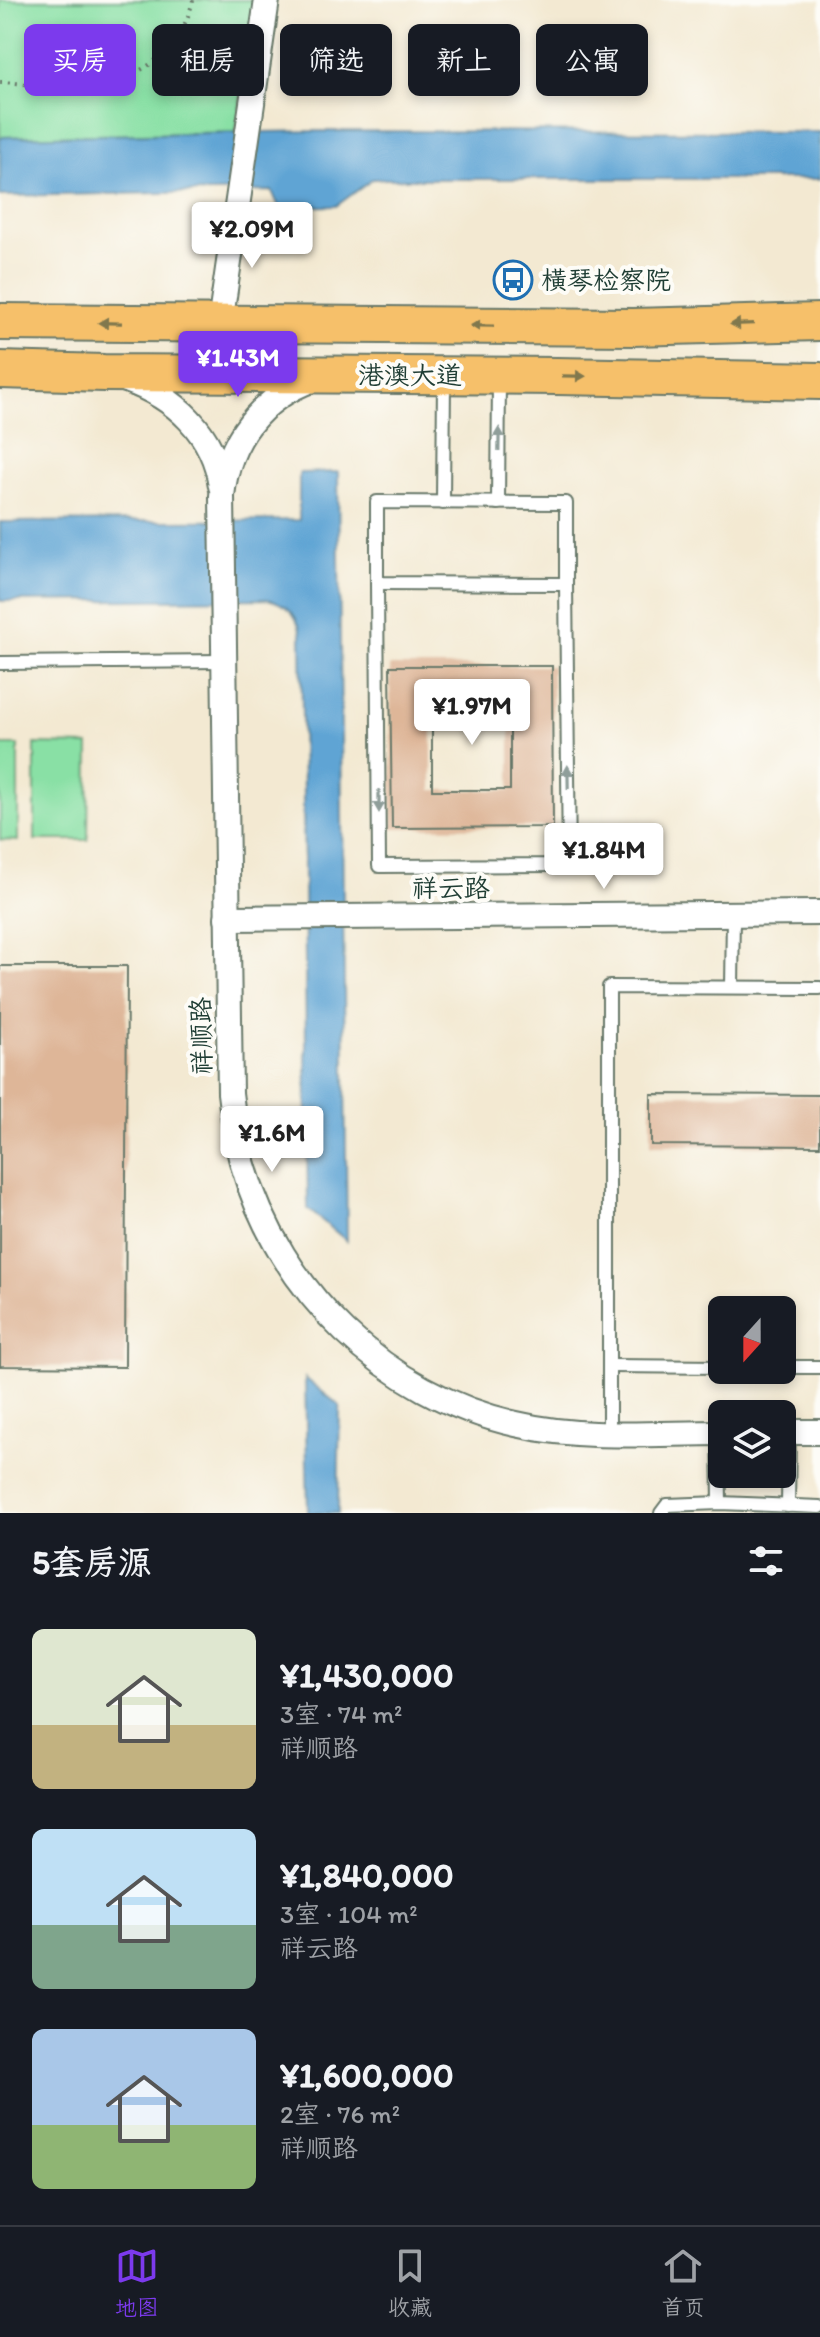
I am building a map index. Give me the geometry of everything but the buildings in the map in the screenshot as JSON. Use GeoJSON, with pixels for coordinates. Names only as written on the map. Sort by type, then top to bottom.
{"type":"FeatureCollection","features":[{"type":"Feature","properties":{"kind":"main road","name":"港澳大道"},"geometry":{"type":"LineString","coordinates":[[0,322],[633,327],[820,322]]}},
{"type":"Feature","properties":{"kind":"main road","name":"港澳大道"},"geometry":{"type":"LineString","coordinates":[[0,370],[820,381]]}},
{"type":"Feature","properties":{"kind":"street"},"geometry":{"type":"LineString","coordinates":[[263,24],[267,0]]}},
{"type":"Feature","properties":{"kind":"street"},"geometry":{"type":"LineString","coordinates":[[220,324],[252,96]]}},
{"type":"Feature","properties":{"kind":"street","name":"祥顺路"},"geometry":{"type":"LineString","coordinates":[[104,373],[159,394],[187,416],[212,453],[220,478],[230,1093],[243,1164],[254,1197],[286,1262],[307,1291],[357,1343],[416,1385],[448,1401],[516,1424],[552,1430],[708,1433]]}},
{"type":"Feature","properties":{"kind":"street","name":"祥顺路"},"geometry":{"type":"LineString","coordinates":[[222,496],[232,453],[256,415],[283,393],[333,375]]}},
{"type":"Feature","properties":{"kind":"street","name":"祥云路"},"geometry":{"type":"LineString","coordinates":[[227,918],[820,913]]}},
{"type":"Feature","properties":{"kind":"street"},"geometry":{"type":"LineString","coordinates":[[796,1432],[820,1432]]}},
{"type":"Feature","properties":{"kind":"lane"},"geometry":{"type":"LineString","coordinates":[[443,503],[444,376]]}},
{"type":"Feature","properties":{"kind":"lane"},"geometry":{"type":"LineString","coordinates":[[498,503],[499,376]]}},
{"type":"Feature","properties":{"kind":"lane"},"geometry":{"type":"LineString","coordinates":[[377,502],[498,503],[566,503],[569,865],[379,866],[377,502]]}},
{"type":"Feature","properties":{"kind":"lane"},"geometry":{"type":"LineString","coordinates":[[377,583],[566,584]]}},
{"type":"Feature","properties":{"kind":"lane"},"geometry":{"type":"LineString","coordinates":[[0,663],[224,661]]}},
{"type":"Feature","properties":{"kind":"lane"},"geometry":{"type":"LineString","coordinates":[[732,987],[733,914]]}},
{"type":"Feature","properties":{"kind":"lane"},"geometry":{"type":"LineString","coordinates":[[609,1433],[609,987],[820,988]]}},
{"type":"Feature","properties":{"kind":"lane"},"geometry":{"type":"LineString","coordinates":[[610,1366],[708,1367]]}},
{"type":"Feature","properties":{"kind":"lane"},"geometry":{"type":"LineString","coordinates":[[796,1367],[820,1367]]}},
{"type":"Feature","properties":{"kind":"lane"},"geometry":{"type":"LineString","coordinates":[[720,1488],[720,1503]]}},
{"type":"Feature","properties":{"kind":"lane"},"geometry":{"type":"LineString","coordinates":[[788,1488],[788,1506]]}},
{"type":"Feature","properties":{"kind":"lane"},"geometry":{"type":"LineString","coordinates":[[661,1513],[667,1505],[720,1503],[820,1507]]}},
{"type":"Feature","properties":{"kind":"path"},"geometry":{"type":"LineString","coordinates":[[185,24],[193,0]]}},
{"type":"Feature","properties":{"kind":"path"},"geometry":{"type":"LineString","coordinates":[[0,82],[68,87],[94,85],[119,79],[152,64]]}},
{"type":"Feature","properties":{"kind":"green space"},"geometry":{"type":"Polygon","coordinates":[[[0,0],[256,0],[252,24],[152,24],[152,96],[241,96],[236,132],[0,137],[0,0]]]}},
{"type":"Feature","properties":{"kind":"green space"},"geometry":{"type":"Polygon","coordinates":[[[35,744],[89,745],[88,840],[35,840],[35,744]]]}},
{"type":"Feature","properties":{"kind":"green space"},"geometry":{"type":"Polygon","coordinates":[[[0,745],[18,745],[18,841],[0,840],[0,745]]]}},
{"type":"Feature","properties":{"kind":"water"},"geometry":{"type":"Polygon","coordinates":[[[316,131],[820,132],[820,179],[373,179],[336,206],[279,207],[272,191],[0,196],[0,137],[316,131]]]}},
{"type":"Feature","properties":{"kind":"water"},"geometry":{"type":"Polygon","coordinates":[[[338,472],[347,1241],[308,1209],[301,633],[297,620],[285,606],[267,599],[0,601],[0,522],[299,520],[299,473],[338,472]]]}},
{"type":"Feature","properties":{"kind":"water"},"geometry":{"type":"Polygon","coordinates":[[[305,1378],[340,1406],[338,1513],[308,1513],[305,1378]]]}},
{"type":"Feature","properties":{"kind":"place","name":"横琴检察院"},"geometry":{"type":"Point","coordinates":[513,280]}}]}
